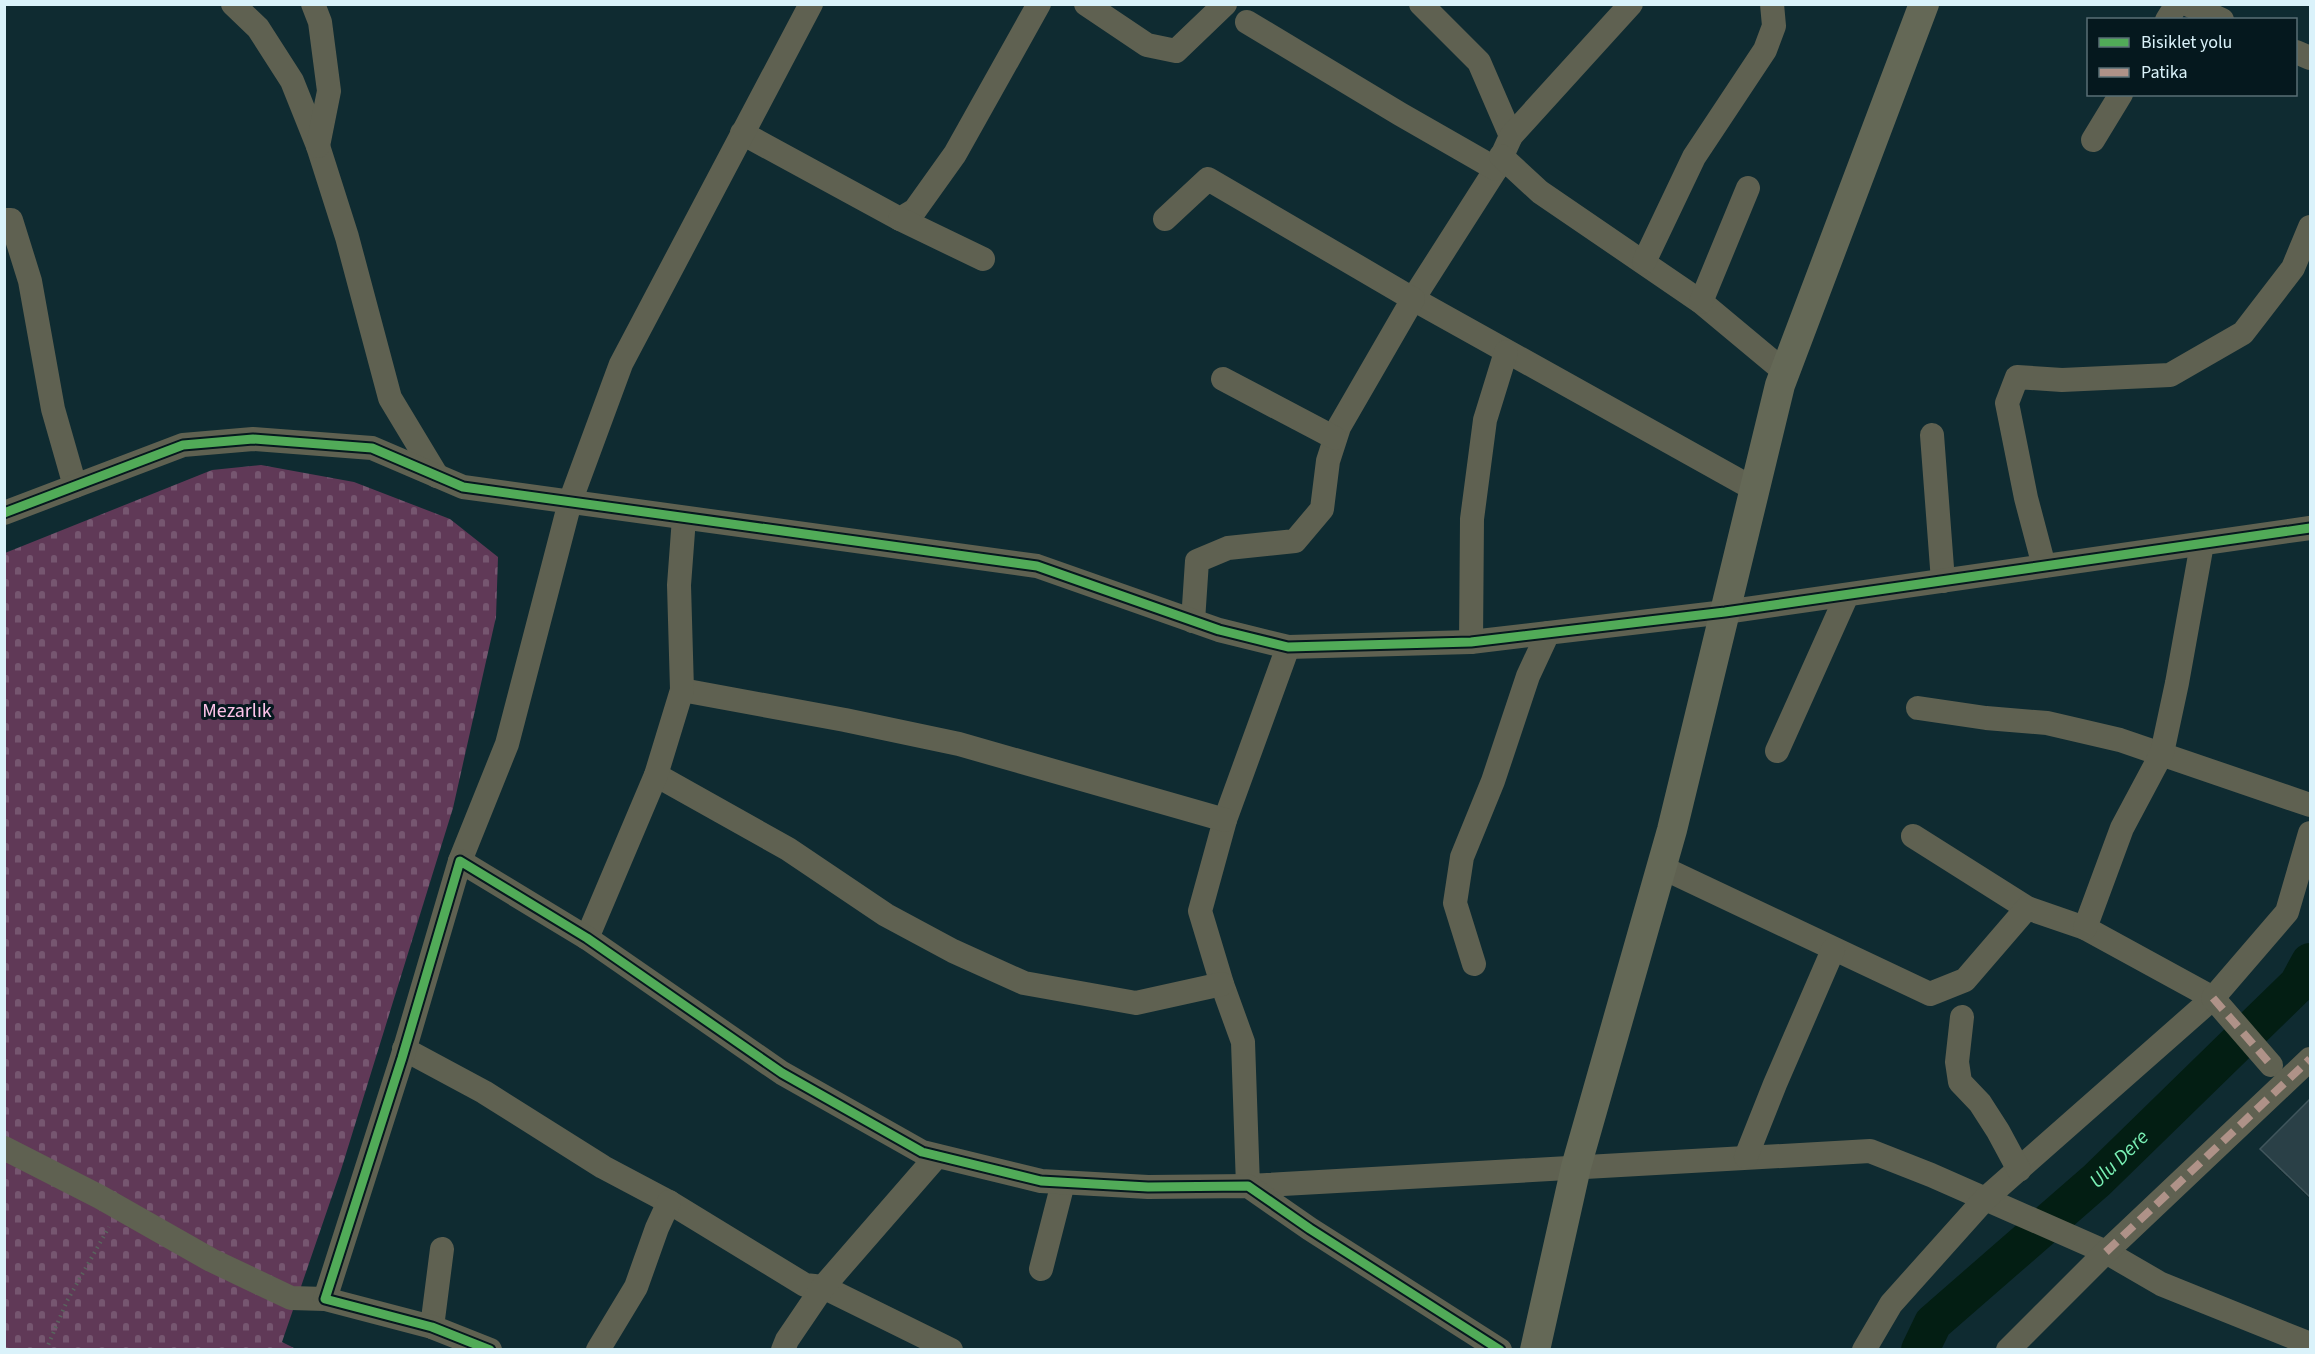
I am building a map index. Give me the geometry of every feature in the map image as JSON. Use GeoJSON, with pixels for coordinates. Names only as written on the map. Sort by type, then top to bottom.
{"type":"FeatureCollection","features":[{"type":"Feature","properties":{"kind":"main road"},"geometry":{"type":"LineString","coordinates":[[1535,1350],[1576,1167],[1662,867],[1754,489],[1785,372],[1924,4]]}},
{"type":"Feature","properties":{"kind":"street"},"geometry":{"type":"LineString","coordinates":[[233,4],[258,28],[292,81],[318,146],[347,237],[390,398],[437,476]]}},
{"type":"Feature","properties":{"kind":"street"},"geometry":{"type":"LineString","coordinates":[[313,4],[320,22],[329,91],[318,146]]}},
{"type":"Feature","properties":{"kind":"street"},"geometry":{"type":"LineString","coordinates":[[325,1299],[404,1049],[460,861],[507,744],[570,502],[621,364],[811,4]]}},
{"type":"Feature","properties":{"kind":"street"},"geometry":{"type":"LineString","coordinates":[[900,219],[915,210],[955,153],[1039,4]]}},
{"type":"Feature","properties":{"kind":"street"},"geometry":{"type":"LineString","coordinates":[[1086,4],[1147,45],[1176,51],[1225,4]]}},
{"type":"Feature","properties":{"kind":"street"},"geometry":{"type":"LineString","coordinates":[[1421,4],[1479,62],[1502,154]]}},
{"type":"Feature","properties":{"kind":"street"},"geometry":{"type":"LineString","coordinates":[[1193,621],[1197,561],[1228,548],[1295,541],[1322,508],[1328,461],[1339,427],[1413,299],[1502,154],[1631,4]]}},
{"type":"Feature","properties":{"kind":"street"},"geometry":{"type":"LineString","coordinates":[[1644,262],[1694,157],[1765,50],[1774,26],[1772,4]]}},
{"type":"Feature","properties":{"kind":"street"},"geometry":{"type":"LineString","coordinates":[[2168,18],[2177,4]]}},
{"type":"Feature","properties":{"kind":"street"},"geometry":{"type":"LineString","coordinates":[[2187,4],[2218,18]]}},
{"type":"Feature","properties":{"kind":"street"},"geometry":{"type":"LineString","coordinates":[[1247,22],[1400,114],[1502,154],[1540,192],[1701,302],[1785,372]]}},
{"type":"Feature","properties":{"kind":"street"},"geometry":{"type":"LineString","coordinates":[[2093,140],[2120,96]]}},
{"type":"Feature","properties":{"kind":"street"},"geometry":{"type":"LineString","coordinates":[[742,133],[900,219],[983,259]]}},
{"type":"Feature","properties":{"kind":"street"},"geometry":{"type":"LineString","coordinates":[[1165,219],[1208,179],[1506,352],[1754,489]]}},
{"type":"Feature","properties":{"kind":"street"},"geometry":{"type":"LineString","coordinates":[[1701,302],[1748,188]]}},
{"type":"Feature","properties":{"kind":"street"},"geometry":{"type":"LineString","coordinates":[[4,220],[11,220],[30,281],[53,409],[75,486]]}},
{"type":"Feature","properties":{"kind":"street"},"geometry":{"type":"LineString","coordinates":[[2044,566],[2026,498],[2007,403],[2017,377],[2062,380],[2170,375],[2243,333],[2293,268],[2310,227]]}},
{"type":"Feature","properties":{"kind":"street"},"geometry":{"type":"LineString","coordinates":[[1471,642],[1472,519],[1485,420],[1506,352]]}},
{"type":"Feature","properties":{"kind":"street"},"geometry":{"type":"LineString","coordinates":[[1223,379],[1335,438]]}},
{"type":"Feature","properties":{"kind":"street"},"geometry":{"type":"LineString","coordinates":[[1932,435],[1942,581]]}},
{"type":"Feature","properties":{"kind":"street"},"geometry":{"type":"LineString","coordinates":[[4,513],[183,445],[254,439],[372,448],[463,488],[1036,566],[1219,630],[1287,647],[1471,642],[1725,612],[2310,528]]}},
{"type":"Feature","properties":{"kind":"street"},"geometry":{"type":"LineString","coordinates":[[587,938],[656,776],[682,690],[679,585],[684,518]]}},
{"type":"Feature","properties":{"kind":"street"},"geometry":{"type":"LineString","coordinates":[[2085,928],[2122,828],[2162,753],[2202,544]]}},
{"type":"Feature","properties":{"kind":"street"},"geometry":{"type":"LineString","coordinates":[[1777,752],[1847,595]]}},
{"type":"Feature","properties":{"kind":"street"},"geometry":{"type":"LineString","coordinates":[[1474,964],[1455,903],[1462,857],[1493,781],[1528,676],[1548,633]]}},
{"type":"Feature","properties":{"kind":"street"},"geometry":{"type":"LineString","coordinates":[[1248,1186],[1243,1042],[1222,984],[1200,911],[1225,820],[1287,647]]}},
{"type":"Feature","properties":{"kind":"street"},"geometry":{"type":"LineString","coordinates":[[682,690],[959,744],[1225,820]]}},
{"type":"Feature","properties":{"kind":"street"},"geometry":{"type":"LineString","coordinates":[[1918,708],[1986,718],[2047,723],[2120,740],[2310,805]]}},
{"type":"Feature","properties":{"kind":"street"},"geometry":{"type":"LineString","coordinates":[[656,776],[788,849],[886,915],[953,951],[1024,983],[1136,1003],[1222,984]]}},
{"type":"Feature","properties":{"kind":"street"},"geometry":{"type":"LineString","coordinates":[[1864,1350],[1891,1304],[1985,1199],[2213,998],[2287,912],[2310,833]]}},
{"type":"Feature","properties":{"kind":"street"},"geometry":{"type":"LineString","coordinates":[[1913,836],[2027,908],[2085,928],[2213,998],[2271,1065]]}},
{"type":"Feature","properties":{"kind":"street"},"geometry":{"type":"LineString","coordinates":[[460,861],[587,938],[782,1073],[922,1152],[937,1156],[1041,1181],[1148,1187],[1248,1186],[1870,1151],[1931,1174],[2106,1252],[2161,1284],[2310,1344]]}},
{"type":"Feature","properties":{"kind":"street"},"geometry":{"type":"LineString","coordinates":[[1662,867],[1930,994],[1965,980],[2027,908]]}},
{"type":"Feature","properties":{"kind":"street"},"geometry":{"type":"LineString","coordinates":[[1746,1157],[1833,950]]}},
{"type":"Feature","properties":{"kind":"street"},"geometry":{"type":"LineString","coordinates":[[1962,1017],[1957,1062],[1960,1082],[1980,1103],[2019,1170]]}},
{"type":"Feature","properties":{"kind":"street"},"geometry":{"type":"LineString","coordinates":[[404,1049],[484,1092],[603,1167],[669,1202],[805,1285],[823,1287],[951,1350]]}},
{"type":"Feature","properties":{"kind":"street"},"geometry":{"type":"LineString","coordinates":[[2008,1350],[2106,1252],[2310,1059]]}},
{"type":"Feature","properties":{"kind":"street"},"geometry":{"type":"LineString","coordinates":[[4,1148],[120,1208],[211,1260],[291,1298],[325,1299],[432,1327],[490,1350]]}},
{"type":"Feature","properties":{"kind":"street"},"geometry":{"type":"LineString","coordinates":[[783,1350],[787,1340],[823,1287],[937,1156]]}},
{"type":"Feature","properties":{"kind":"street"},"geometry":{"type":"LineString","coordinates":[[1041,1269],[1063,1182]]}},
{"type":"Feature","properties":{"kind":"street"},"geometry":{"type":"LineString","coordinates":[[1248,1186],[1310,1229],[1500,1350]]}},
{"type":"Feature","properties":{"kind":"street"},"geometry":{"type":"LineString","coordinates":[[598,1350],[636,1287],[669,1202]]}},
{"type":"Feature","properties":{"kind":"street"},"geometry":{"type":"LineString","coordinates":[[432,1327],[442,1249]]}},
{"type":"Feature","properties":{"kind":"path"},"geometry":{"type":"LineString","coordinates":[[46,1350],[67,1301],[120,1208]]}},
{"type":"Feature","properties":{"kind":"green space","name":"Mezarlık"},"geometry":{"type":"Polygon","coordinates":[[[261,465],[354,482],[450,519],[498,557],[496,617],[453,808],[341,1170],[282,1342],[296,1349],[5,1350],[5,553],[212,470],[261,465]]]}},
{"type":"Feature","properties":{"kind":"building"},"geometry":{"type":"Polygon","coordinates":[[[2310,1099],[2310,1197],[2260,1149],[2310,1099]]]}},
{"type":"Feature","properties":{"kind":"waterway","name":"Ulu Dere"},"geometry":{"type":"LineString","coordinates":[[1920,1350],[1933,1323],[2097,1180],[2298,984],[2310,962]]}},
{"type":"Feature","properties":{"kind":"marked path"},"geometry":{"type":"LineString","coordinates":[[2213,998],[2271,1065]]}},
{"type":"Feature","properties":{"kind":"marked path"},"geometry":{"type":"LineString","coordinates":[[2106,1252],[2310,1059]]}},
{"type":"Feature","properties":{"kind":"cycle path"},"geometry":{"type":"LineString","coordinates":[[4,513],[183,445],[253,439],[372,448],[463,487],[1037,566],[1219,630],[1288,647],[1471,642],[1725,612],[2310,528]]}},
{"type":"Feature","properties":{"kind":"cycle path"},"geometry":{"type":"LineString","coordinates":[[490,1350],[432,1327],[325,1299],[402,1058],[460,861],[587,938],[782,1073],[922,1152],[1041,1181],[1148,1187],[1248,1186],[1310,1229],[1500,1350]]}}]}
